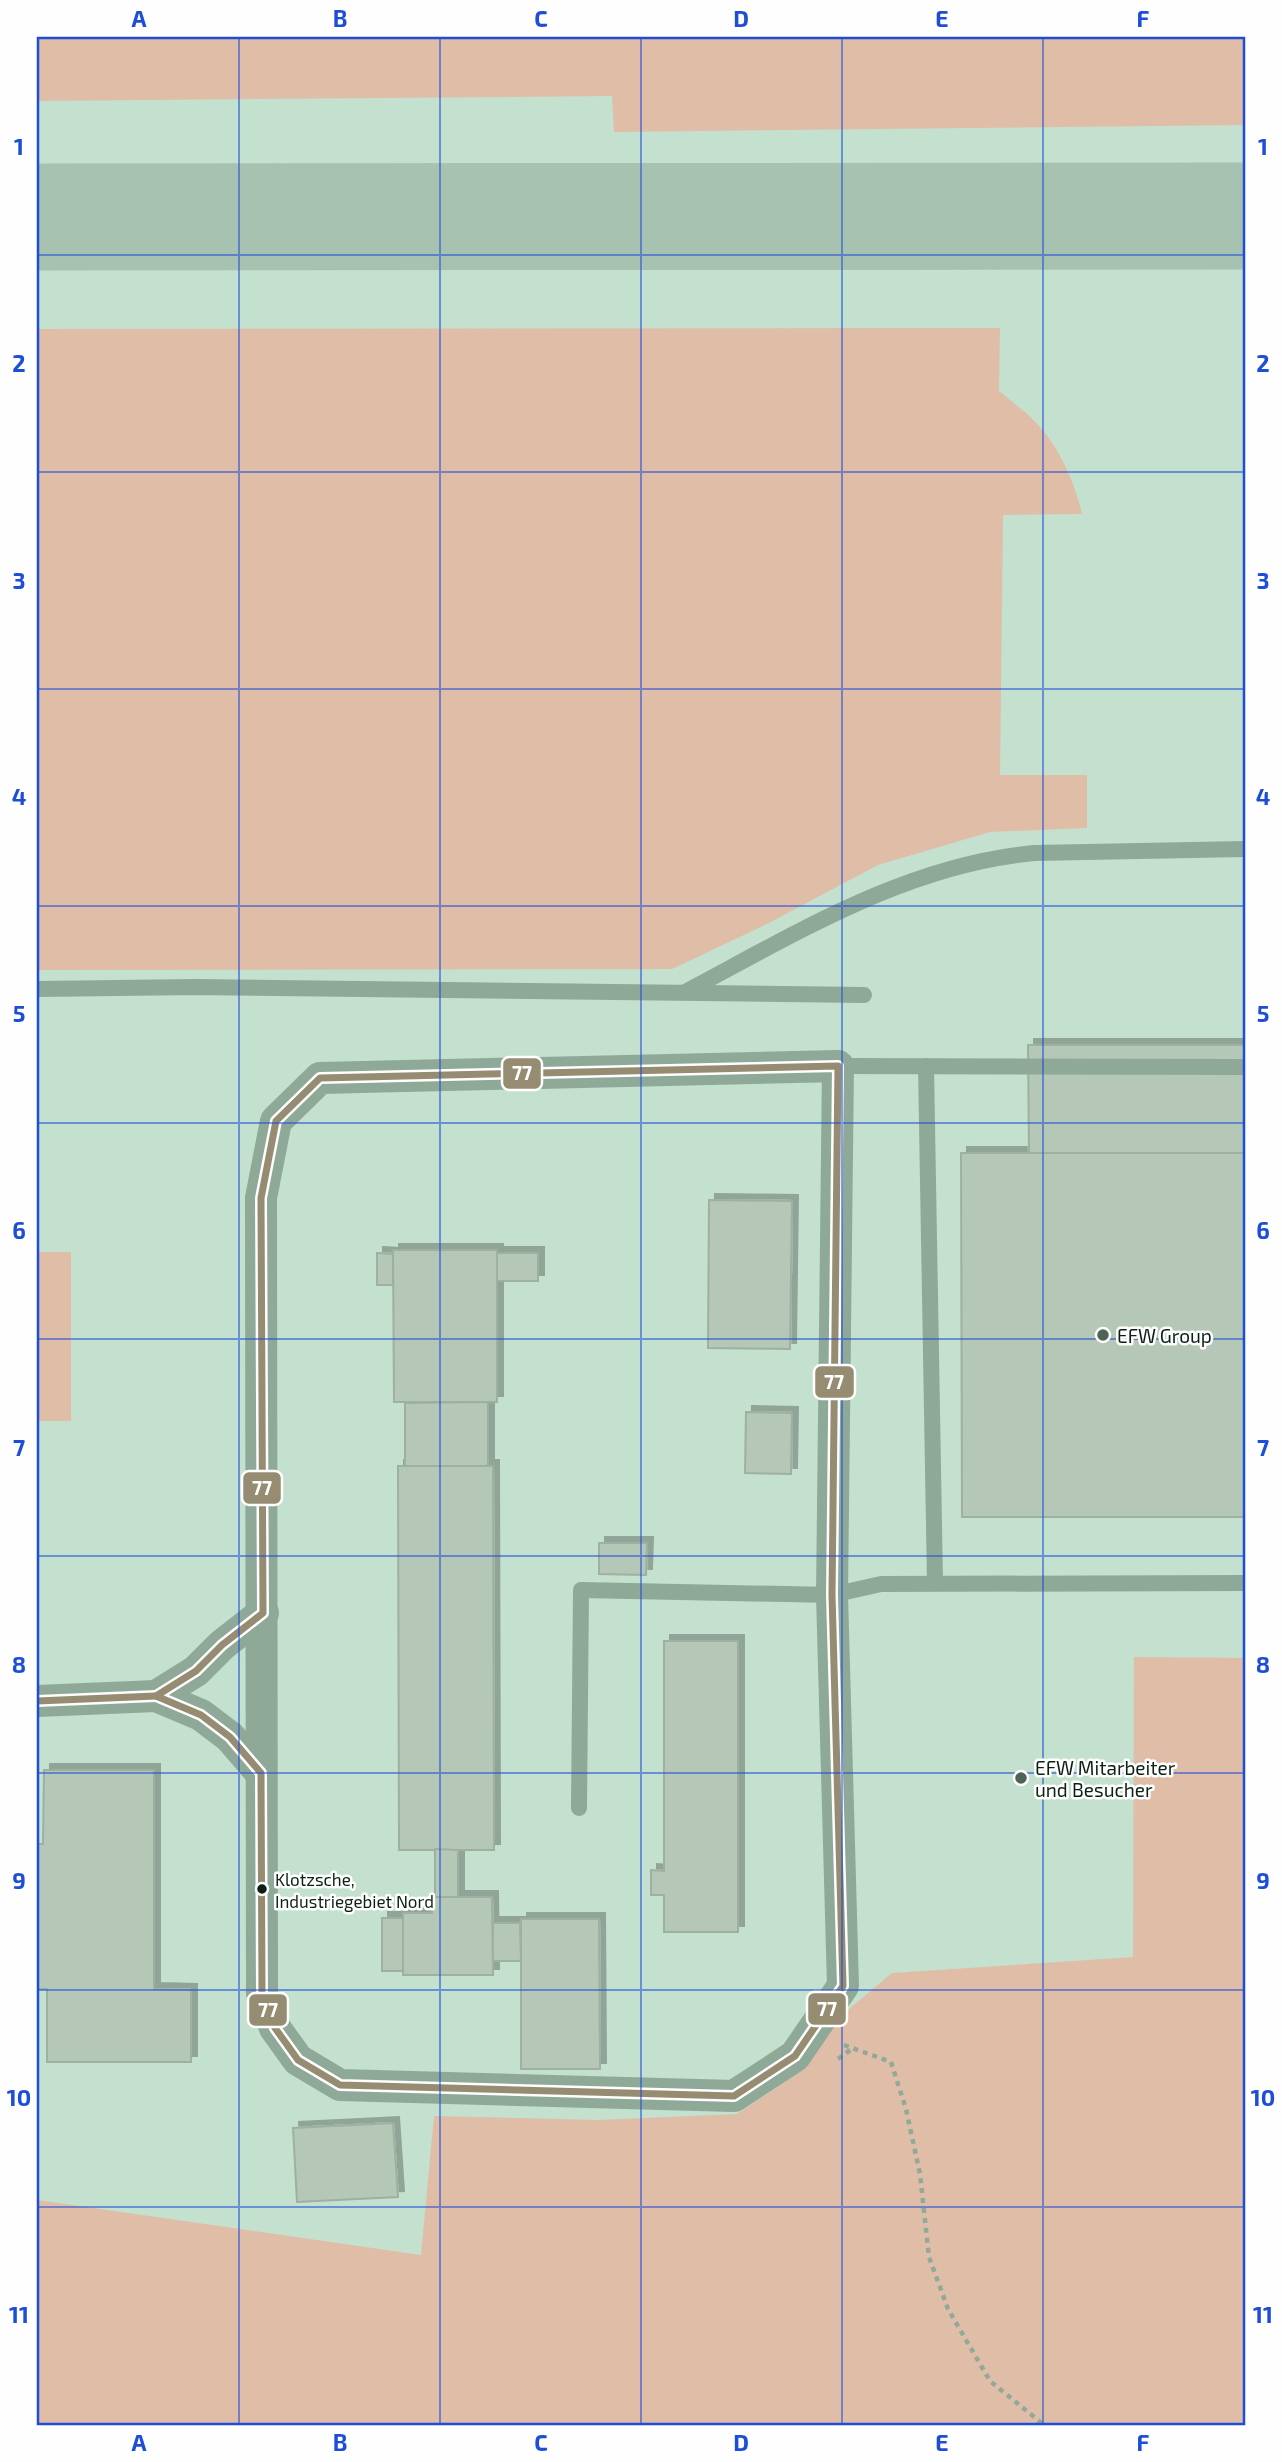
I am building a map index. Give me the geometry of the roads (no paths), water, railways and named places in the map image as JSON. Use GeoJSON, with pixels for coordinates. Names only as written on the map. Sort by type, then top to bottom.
{"type":"FeatureCollection","features":[{"type":"Feature","properties":{"kind":"street"},"geometry":{"type":"LineString","coordinates":[[838,1066],[832,1595],[844,1986],[794,2056],[734,2096],[340,2085],[298,2060],[275,2028],[262,1993],[261,1198],[276,1121],[320,1078],[838,1066]]}},
{"type":"Feature","properties":{"kind":"street"},"geometry":{"type":"LineString","coordinates":[[156,1696],[196,1671],[222,1645],[263,1613]]}},
{"type":"Feature","properties":{"kind":"street"},"geometry":{"type":"LineString","coordinates":[[37,1701],[156,1696],[211,1722],[230,1737],[261,1773]]}},
{"type":"Feature","properties":{"kind":"lane"},"geometry":{"type":"LineString","coordinates":[[683,993],[850,905],[948,868],[1034,853],[1245,849]]}},
{"type":"Feature","properties":{"kind":"lane"},"geometry":{"type":"LineString","coordinates":[[37,989],[195,987],[864,995]]}},
{"type":"Feature","properties":{"kind":"lane"},"geometry":{"type":"LineString","coordinates":[[838,1066],[1245,1067]]}},
{"type":"Feature","properties":{"kind":"lane"},"geometry":{"type":"LineString","coordinates":[[926,1066],[935,1583]]}},
{"type":"Feature","properties":{"kind":"lane"},"geometry":{"type":"LineString","coordinates":[[579,1808],[581,1590],[832,1595],[881,1584],[1245,1583]]}},
{"type":"Feature","properties":{"kind":"place","name":"EFW Group"},"geometry":{"type":"Point","coordinates":[1103,1335]}},
{"type":"Feature","properties":{"kind":"place","name":"EFW Mitarbeiter und Besucher"},"geometry":{"type":"Point","coordinates":[1021,1778]}},
{"type":"Feature","properties":{"kind":"place","name":"Klotzsche, Industriegebiet Nord"},"geometry":{"type":"Point","coordinates":[262,1889]}}]}
